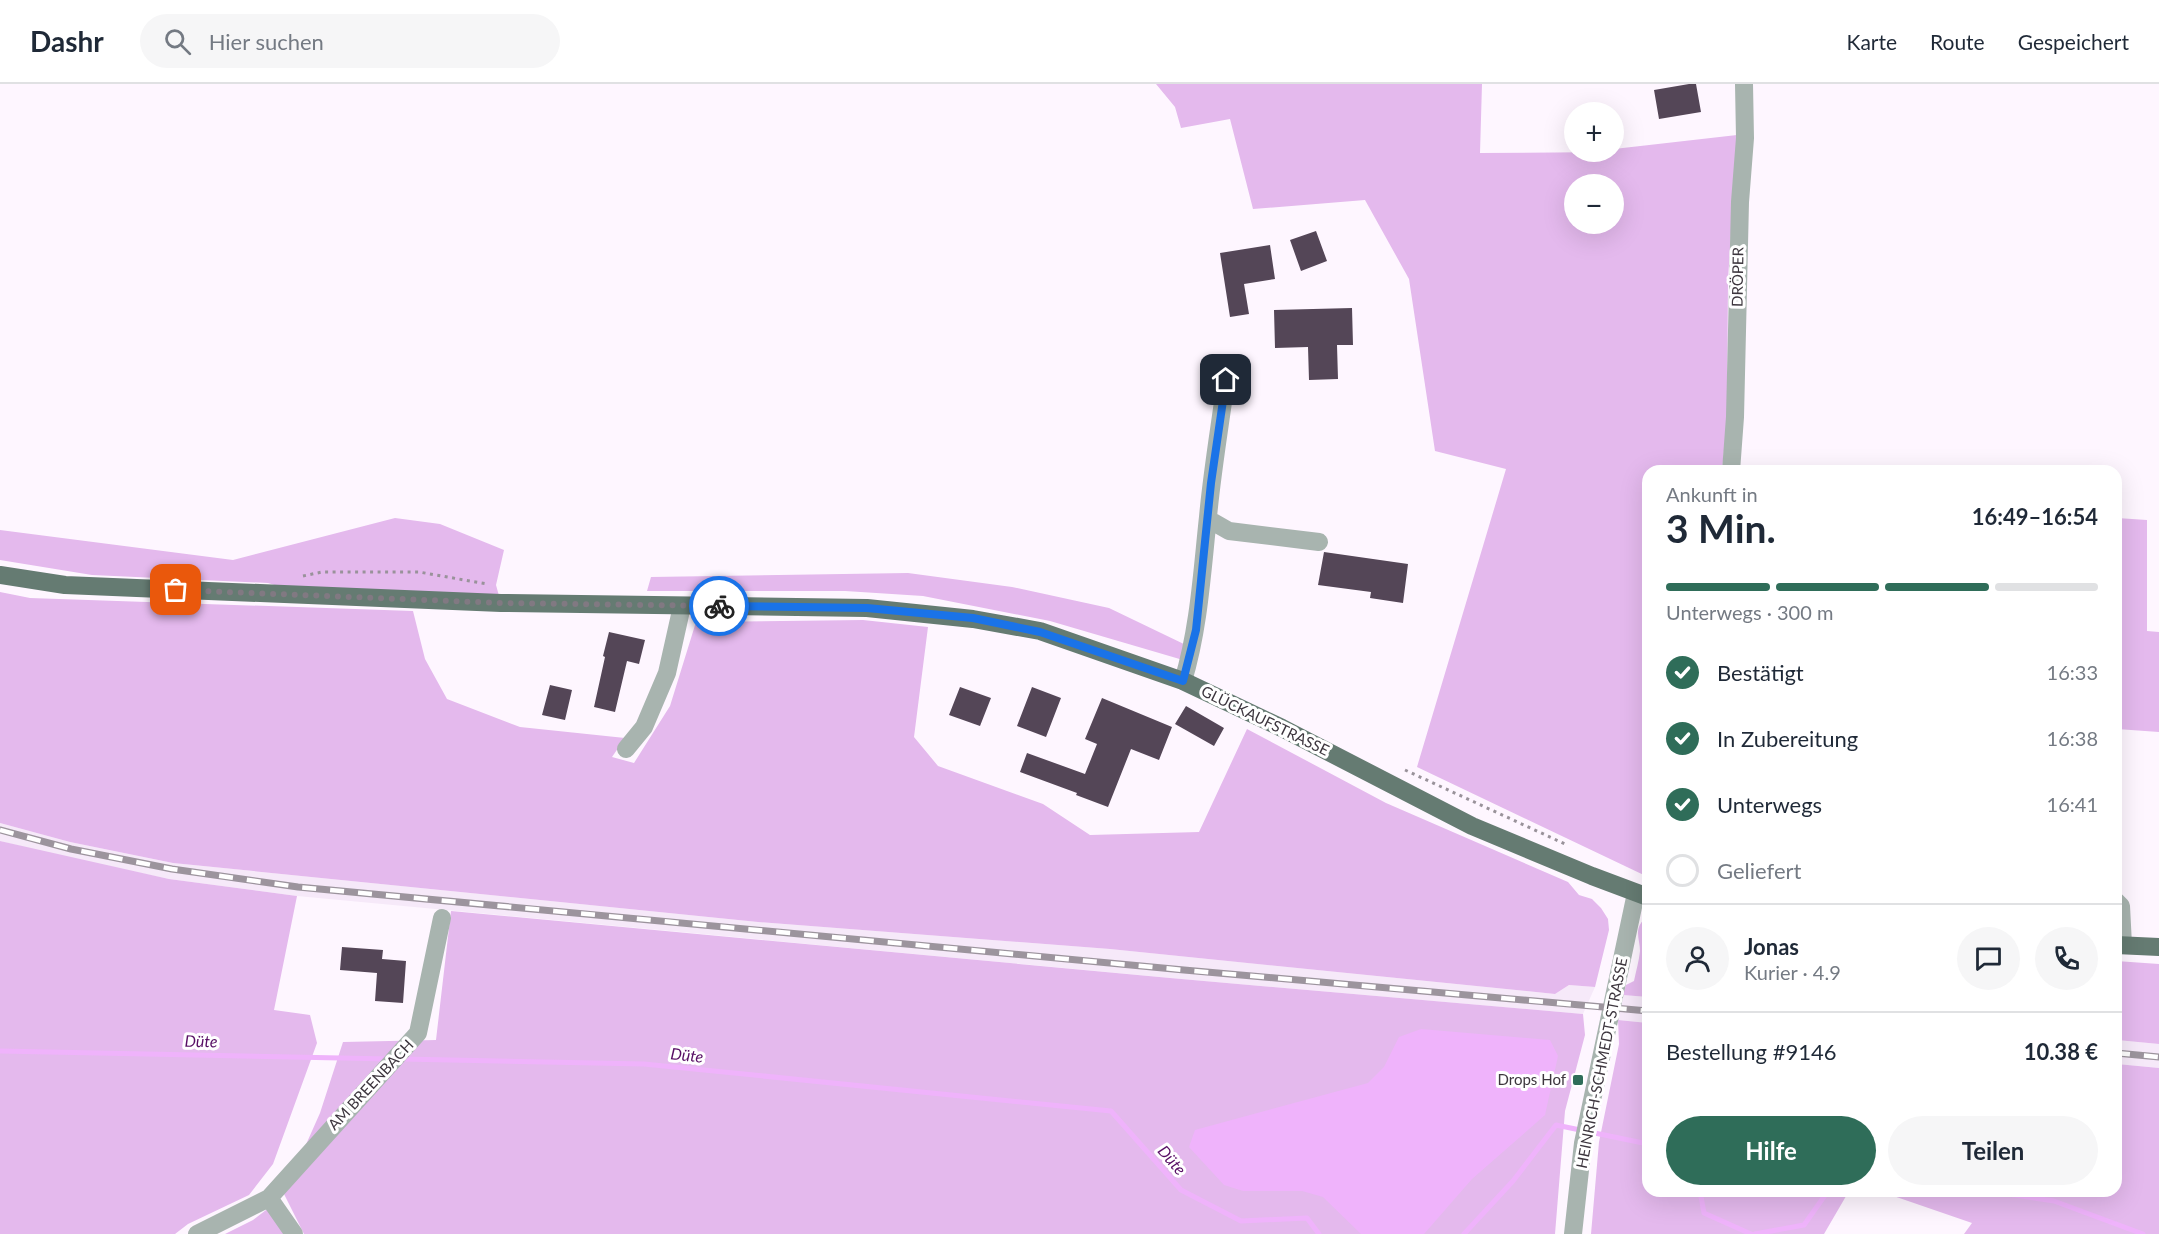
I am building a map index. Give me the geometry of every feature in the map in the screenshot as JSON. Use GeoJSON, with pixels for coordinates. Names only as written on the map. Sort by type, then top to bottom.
{"type":"FeatureCollection","features":[{"type":"Feature","properties":{"kind":"main road","name":"GLÜCKAUFSTRASSE"},"geometry":{"type":"LineString","coordinates":[[0,574],[65,585],[501,603],[867,608],[973,618],[1040,632],[1183,681],[1282,728],[1472,826],[1642,895]]}},
{"type":"Feature","properties":{"kind":"main road"},"geometry":{"type":"LineString","coordinates":[[2122,945],[2159,947]]}},
{"type":"Feature","properties":{"kind":"street","name":"DRÖPER"},"geometry":{"type":"LineString","coordinates":[[1731,465],[1735,417],[1740,202],[1745,138],[1744,84]]}},
{"type":"Feature","properties":{"kind":"street"},"geometry":{"type":"LineString","coordinates":[[1183,681],[1196,626],[1226,380]]}},
{"type":"Feature","properties":{"kind":"street"},"geometry":{"type":"LineString","coordinates":[[1208,519],[1229,531],[1319,542]]}},
{"type":"Feature","properties":{"kind":"street"},"geometry":{"type":"LineString","coordinates":[[626,749],[644,727],[667,673],[682,606]]}},
{"type":"Feature","properties":{"kind":"street","name":"HEINRICH-SCHMEDT-STRASSE"},"geometry":{"type":"LineString","coordinates":[[1573,1234],[1588,1114],[1642,895]]}},
{"type":"Feature","properties":{"kind":"street","name":"AM BREENBACH"},"geometry":{"type":"LineString","coordinates":[[197,1234],[269,1198],[418,1033],[442,918]]}},
{"type":"Feature","properties":{"kind":"street"},"geometry":{"type":"LineString","coordinates":[[269,1198],[294,1234]]}},
{"type":"Feature","properties":{"kind":"path"},"geometry":{"type":"LineString","coordinates":[[300,577],[322,573],[419,572],[496,585]]}},
{"type":"Feature","properties":{"kind":"path"},"geometry":{"type":"LineString","coordinates":[[1405,770],[1574,848]]}},
{"type":"Feature","properties":{"kind":"shaded area"},"geometry":{"type":"Polygon","coordinates":[[[1156,84],[1482,84],[1480,153],[1564,152],[1564,162],[1624,162],[1624,148],[1737,135],[1728,280],[1727,420],[1723,465],[1642,465],[1642,874],[1417,767],[1506,469],[1435,451],[1409,279],[1365,200],[1253,209],[1230,119],[1181,128],[1175,107],[1156,84]]]}},
{"type":"Feature","properties":{"kind":"shaded area"},"geometry":{"type":"Polygon","coordinates":[[[395,518],[440,524],[504,550],[496,585],[501,603],[308,595],[268,583],[92,575],[0,560],[0,530],[233,560],[395,518]]]}},
{"type":"Feature","properties":{"kind":"shaded area"},"geometry":{"type":"Polygon","coordinates":[[[2122,518],[2147,520],[2147,631],[2159,632],[2159,732],[2122,729],[2122,518]]]}},
{"type":"Feature","properties":{"kind":"shaded area"},"geometry":{"type":"Polygon","coordinates":[[[908,573],[1012,587],[1109,608],[1188,646],[1183,660],[1050,621],[923,596],[845,591],[647,591],[651,577],[908,573]]]}},
{"type":"Feature","properties":{"kind":"shaded area"},"geometry":{"type":"Polygon","coordinates":[[[0,592],[30,598],[413,611],[425,659],[447,699],[520,727],[625,738],[612,757],[634,763],[670,706],[696,622],[863,620],[928,627],[914,737],[938,766],[1043,804],[1090,835],[1199,832],[1247,729],[1386,803],[1568,882],[1579,895],[1592,899],[1601,908],[1608,919],[1609,930],[1595,987],[1569,985],[1555,994],[1110,949],[758,922],[173,863],[70,842],[0,823],[0,592]]]}},
{"type":"Feature","properties":{"kind":"shaded area"},"geometry":{"type":"Polygon","coordinates":[[[0,823],[70,842],[173,863],[758,922],[1110,949],[1555,994],[1569,985],[1595,987],[1583,1014],[1170,978],[297,896],[169,879],[69,858],[0,841],[0,823]]]}},
{"type":"Feature","properties":{"kind":"shaded area"},"geometry":{"type":"Polygon","coordinates":[[[0,841],[169,879],[297,896],[274,1010],[310,1015],[317,1043],[273,1164],[249,1195],[188,1224],[175,1234],[0,1234],[0,841]]]}},
{"type":"Feature","properties":{"kind":"shaded area"},"geometry":{"type":"Polygon","coordinates":[[[451,911],[1583,1014],[1585,1035],[1565,1111],[1555,1234],[304,1234],[284,1194],[320,1113],[343,1042],[436,1040],[451,911]]]}},
{"type":"Feature","properties":{"kind":"shaded area"},"geometry":{"type":"Polygon","coordinates":[[[1642,922],[1642,997],[1623,995],[1626,985],[1634,981],[1640,951],[1638,929],[1642,922]]]}},
{"type":"Feature","properties":{"kind":"shaded area"},"geometry":{"type":"Polygon","coordinates":[[[2122,961],[2159,964],[2159,1044],[2122,1040],[2122,961]]]}},
{"type":"Feature","properties":{"kind":"shaded area"},"geometry":{"type":"Polygon","coordinates":[[[1623,995],[1642,997],[1642,1022],[1618,1020],[1623,995]]]}},
{"type":"Feature","properties":{"kind":"shaded area"},"geometry":{"type":"Polygon","coordinates":[[[1618,1020],[1642,1022],[1642,1197],[1846,1197],[1824,1234],[1591,1234],[1599,1142],[1619,1044],[1618,1020]]]}},
{"type":"Feature","properties":{"kind":"shaded area"},"geometry":{"type":"Polygon","coordinates":[[[1421,1029],[1550,1040],[1558,1056],[1545,1115],[1472,1179],[1424,1234],[1361,1234],[1323,1197],[1302,1191],[1243,1191],[1224,1185],[1189,1147],[1195,1130],[1368,1083],[1384,1067],[1399,1037],[1421,1029]]]}},
{"type":"Feature","properties":{"kind":"shaded area"},"geometry":{"type":"Polygon","coordinates":[[[2122,1040],[2159,1044],[2159,1068],[2122,1064],[2122,1040]]]}},
{"type":"Feature","properties":{"kind":"shaded area"},"geometry":{"type":"Polygon","coordinates":[[[2122,1064],[2159,1068],[2159,1234],[1964,1234],[1972,1223],[1896,1197],[2122,1197],[2122,1064]]]}},
{"type":"Feature","properties":{"kind":"shaded area"},"geometry":{"type":"Polygon","coordinates":[[[270,1207],[287,1234],[225,1234],[253,1220],[270,1207]]]}},
{"type":"Feature","properties":{"kind":"building"},"geometry":{"type":"Polygon","coordinates":[[[1696,84],[1701,112],[1659,119],[1654,90],[1696,84]]]}},
{"type":"Feature","properties":{"kind":"building"},"geometry":{"type":"Polygon","coordinates":[[[1316,231],[1327,261],[1301,271],[1290,240],[1316,231]]]}},
{"type":"Feature","properties":{"kind":"building"},"geometry":{"type":"Polygon","coordinates":[[[1270,245],[1275,279],[1244,284],[1249,314],[1230,317],[1220,253],[1270,245]]]}},
{"type":"Feature","properties":{"kind":"building"},"geometry":{"type":"Polygon","coordinates":[[[1352,308],[1353,345],[1337,345],[1338,379],[1309,380],[1308,347],[1275,348],[1274,310],[1352,308]]]}},
{"type":"Feature","properties":{"kind":"building"},"geometry":{"type":"Polygon","coordinates":[[[1324,552],[1408,564],[1403,603],[1370,598],[1371,592],[1318,585],[1324,552]]]}},
{"type":"Feature","properties":{"kind":"building"},"geometry":{"type":"Polygon","coordinates":[[[609,632],[645,640],[639,664],[627,661],[615,712],[594,707],[609,632]]]}},
{"type":"Feature","properties":{"kind":"building"},"geometry":{"type":"Polygon","coordinates":[[[550,685],[572,690],[565,720],[542,715],[550,685]]]}},
{"type":"Feature","properties":{"kind":"building"},"geometry":{"type":"Polygon","coordinates":[[[960,687],[991,698],[980,726],[949,715],[960,687]]]}},
{"type":"Feature","properties":{"kind":"building"},"geometry":{"type":"Polygon","coordinates":[[[1032,687],[1061,698],[1046,737],[1017,726],[1032,687]]]}},
{"type":"Feature","properties":{"kind":"building"},"geometry":{"type":"Polygon","coordinates":[[[1102,698],[1172,727],[1159,760],[1131,749],[1108,807],[1020,772],[1027,753],[1085,774],[1097,744],[1085,739],[1102,698]]]}},
{"type":"Feature","properties":{"kind":"building"},"geometry":{"type":"Polygon","coordinates":[[[1186,706],[1224,728],[1214,746],[1175,724],[1186,706]]]}},
{"type":"Feature","properties":{"kind":"building"},"geometry":{"type":"Polygon","coordinates":[[[342,947],[383,950],[382,959],[406,961],[403,1003],[375,1001],[377,973],[340,970],[342,947]]]}},
{"type":"Feature","properties":{"kind":"waterway","name":"Düte"},"geometry":{"type":"LineString","coordinates":[[0,1051],[390,1059]]}},
{"type":"Feature","properties":{"kind":"waterway","name":"Düte"},"geometry":{"type":"LineString","coordinates":[[402,1059],[644,1064],[1111,1111],[1181,1190],[1241,1221],[1307,1218],[1319,1234]]}},
{"type":"Feature","properties":{"kind":"waterway","name":"Düte"},"geometry":{"type":"LineString","coordinates":[[1464,1234],[1513,1181],[1556,1125],[1642,1143]]}},
{"type":"Feature","properties":{"kind":"waterway","name":"Düte"},"geometry":{"type":"LineString","coordinates":[[1701,1197],[1704,1213],[1751,1234]]}},
{"type":"Feature","properties":{"kind":"waterway","name":"Düte"},"geometry":{"type":"LineString","coordinates":[[1755,1234],[1804,1225],[1824,1197]]}},
{"type":"Feature","properties":{"kind":"waterway","name":"Düte"},"geometry":{"type":"LineString","coordinates":[[2028,1197],[2054,1201],[2143,1234]]}},
{"type":"Feature","properties":{"kind":"railway"},"geometry":{"type":"LineString","coordinates":[[0,830],[71,849],[172,869],[298,887],[1642,1010]]}},
{"type":"Feature","properties":{"kind":"railway"},"geometry":{"type":"LineString","coordinates":[[2122,1054],[2159,1057]]}},
{"type":"Feature","properties":{"kind":"way so far"},"geometry":{"type":"LineString","coordinates":[[176,590],[501,603],[719,606]]}},
{"type":"Feature","properties":{"kind":"place","name":"Drops Hof"},"geometry":{"type":"Point","coordinates":[1578,1080]}},
{"type":"Feature","properties":{"kind":"route"},"geometry":{"type":"LineString","coordinates":[[719,606],[867,608],[973,618],[1040,632],[1183,681],[1196,630],[1211,483],[1226,380]]}}]}
